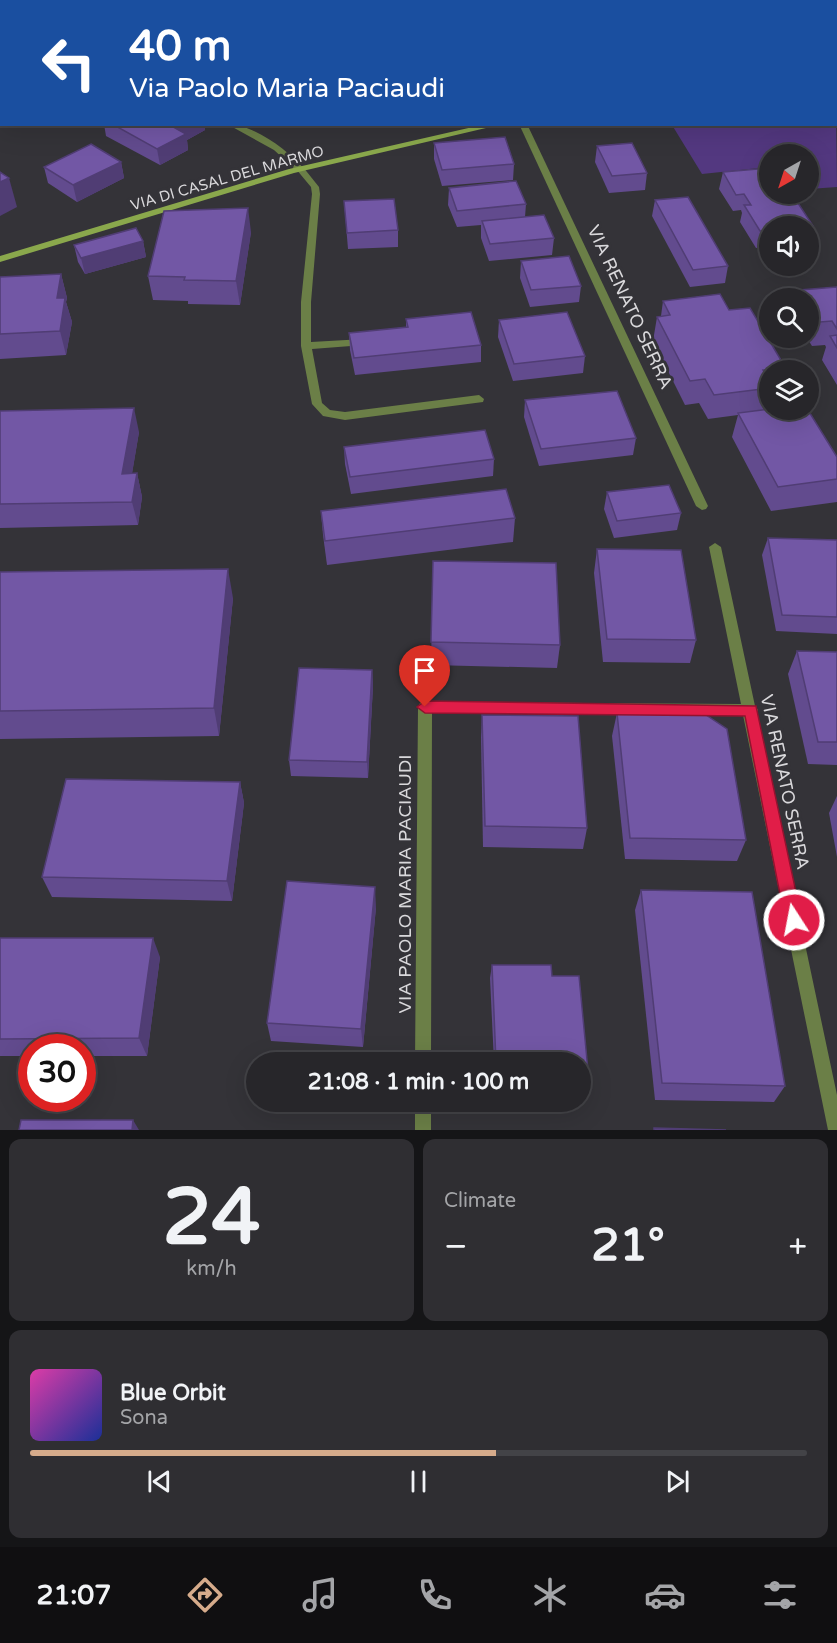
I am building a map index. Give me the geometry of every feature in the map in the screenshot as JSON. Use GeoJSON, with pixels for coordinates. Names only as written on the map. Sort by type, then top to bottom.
{"type":"FeatureCollection","features":[{"type":"Feature","properties":{"kind":"main road","name":"VIA DI CASAL DEL MARMO"},"geometry":{"type":"LineString","coordinates":[[0,259],[300,169],[491,126]]}},
{"type":"Feature","properties":{"kind":"street"},"geometry":{"type":"LineString","coordinates":[[235,126],[277,148],[300,169],[315,187],[306,302],[306,346],[317,404],[327,413],[345,416],[480,399]]}},
{"type":"Feature","properties":{"kind":"street","name":"VIA RENATO SERRA"},"geometry":{"type":"LineString","coordinates":[[524,126],[702,506]]}},
{"type":"Feature","properties":{"kind":"street"},"geometry":{"type":"LineString","coordinates":[[306,346],[375,342]]}},
{"type":"Feature","properties":{"kind":"street","name":"VIA RENATO SERRA"},"geometry":{"type":"LineString","coordinates":[[715,547],[751,710],[836,1130]]}},
{"type":"Feature","properties":{"kind":"street","name":"VIA PAOLO MARIA PACIAUDI"},"geometry":{"type":"LineString","coordinates":[[423,1052],[425,707],[751,710]]}},
{"type":"Feature","properties":{"kind":"street"},"geometry":{"type":"LineString","coordinates":[[423,1112],[423,1130]]}},
{"type":"Feature","properties":{"kind":"shaded area"},"geometry":{"type":"Polygon","coordinates":[[[673,126],[836,126],[837,187],[819,188],[819,144],[759,144],[759,168],[702,174],[673,126]]]}},
{"type":"Feature","properties":{"kind":"building"},"geometry":{"type":"Polygon","coordinates":[[[116,126],[178,126],[175,128],[186,134],[157,149],[116,126]]]}},
{"type":"Feature","properties":{"kind":"building"},"geometry":{"type":"Polygon","coordinates":[[[505,137],[514,164],[442,170],[434,143],[505,137]]]}},
{"type":"Feature","properties":{"kind":"building"},"geometry":{"type":"Polygon","coordinates":[[[632,143],[647,173],[612,176],[597,146],[632,143]]]}},
{"type":"Feature","properties":{"kind":"building"},"geometry":{"type":"Polygon","coordinates":[[[91,144],[121,162],[73,185],[44,167],[91,144]]]}},
{"type":"Feature","properties":{"kind":"building"},"geometry":{"type":"Polygon","coordinates":[[[759,169],[759,204],[799,204],[806,216],[759,216],[759,229],[744,205],[751,205],[744,194],[736,195],[723,172],[759,169]]]}},
{"type":"Feature","properties":{"kind":"building"},"geometry":{"type":"Polygon","coordinates":[[[0,172],[9,178],[0,182],[0,172]]]}},
{"type":"Feature","properties":{"kind":"building"},"geometry":{"type":"Polygon","coordinates":[[[516,181],[526,204],[457,211],[449,188],[516,181]]]}},
{"type":"Feature","properties":{"kind":"building"},"geometry":{"type":"Polygon","coordinates":[[[688,197],[728,266],[693,270],[655,200],[688,197]]]}},
{"type":"Feature","properties":{"kind":"building"},"geometry":{"type":"Polygon","coordinates":[[[394,199],[398,230],[347,233],[344,201],[394,199]]]}},
{"type":"Feature","properties":{"kind":"building"},"geometry":{"type":"Polygon","coordinates":[[[248,208],[236,281],[184,280],[185,277],[148,276],[164,211],[248,208]]]}},
{"type":"Feature","properties":{"kind":"building"},"geometry":{"type":"Polygon","coordinates":[[[544,215],[554,238],[490,244],[482,221],[544,215]]]}},
{"type":"Feature","properties":{"kind":"building"},"geometry":{"type":"Polygon","coordinates":[[[136,228],[143,241],[81,258],[74,245],[136,228]]]}},
{"type":"Feature","properties":{"kind":"building"},"geometry":{"type":"Polygon","coordinates":[[[569,256],[581,286],[531,290],[521,261],[569,256]]]}},
{"type":"Feature","properties":{"kind":"building"},"geometry":{"type":"Polygon","coordinates":[[[61,274],[57,298],[65,298],[60,331],[0,334],[0,277],[61,274]]]}},
{"type":"Feature","properties":{"kind":"building"},"geometry":{"type":"Polygon","coordinates":[[[837,287],[837,329],[832,321],[819,320],[819,288],[837,287]]]}},
{"type":"Feature","properties":{"kind":"building"},"geometry":{"type":"Polygon","coordinates":[[[720,294],[729,310],[750,308],[759,323],[759,348],[774,348],[781,360],[759,360],[759,389],[714,395],[705,379],[690,381],[657,317],[670,315],[663,301],[720,294]]]}},
{"type":"Feature","properties":{"kind":"building"},"geometry":{"type":"Polygon","coordinates":[[[471,312],[481,345],[354,358],[349,333],[408,327],[406,319],[471,312]]]}},
{"type":"Feature","properties":{"kind":"building"},"geometry":{"type":"Polygon","coordinates":[[[567,312],[585,356],[514,364],[499,320],[567,312]]]}},
{"type":"Feature","properties":{"kind":"building"},"geometry":{"type":"Polygon","coordinates":[[[837,335],[837,348],[830,336],[837,335]]]}},
{"type":"Feature","properties":{"kind":"building"},"geometry":{"type":"Polygon","coordinates":[[[617,391],[636,438],[541,449],[525,400],[617,391]]]}},
{"type":"Feature","properties":{"kind":"building"},"geometry":{"type":"Polygon","coordinates":[[[134,408],[122,474],[137,473],[132,502],[0,504],[0,411],[134,408]]]}},
{"type":"Feature","properties":{"kind":"building"},"geometry":{"type":"Polygon","coordinates":[[[759,410],[759,420],[814,420],[837,457],[837,479],[778,487],[738,413],[759,410]]]}},
{"type":"Feature","properties":{"kind":"building"},"geometry":{"type":"Polygon","coordinates":[[[485,430],[494,459],[350,477],[344,447],[485,430]]]}},
{"type":"Feature","properties":{"kind":"building"},"geometry":{"type":"Polygon","coordinates":[[[669,485],[681,513],[617,521],[607,492],[669,485]]]}},
{"type":"Feature","properties":{"kind":"building"},"geometry":{"type":"Polygon","coordinates":[[[506,489],[515,518],[325,541],[321,511],[506,489]]]}},
{"type":"Feature","properties":{"kind":"building"},"geometry":{"type":"Polygon","coordinates":[[[768,538],[837,540],[837,617],[782,615],[768,538]]]}},
{"type":"Feature","properties":{"kind":"building"},"geometry":{"type":"Polygon","coordinates":[[[597,549],[681,550],[696,640],[607,639],[597,549]]]}},
{"type":"Feature","properties":{"kind":"building"},"geometry":{"type":"Polygon","coordinates":[[[433,561],[556,563],[560,645],[431,642],[433,561]]]}},
{"type":"Feature","properties":{"kind":"building"},"geometry":{"type":"Polygon","coordinates":[[[228,569],[214,708],[0,711],[0,572],[228,569]]]}},
{"type":"Feature","properties":{"kind":"building"},"geometry":{"type":"Polygon","coordinates":[[[797,651],[837,652],[837,742],[818,742],[797,651]]]}},
{"type":"Feature","properties":{"kind":"building"},"geometry":{"type":"Polygon","coordinates":[[[299,668],[372,670],[367,762],[289,760],[299,668]]]}},
{"type":"Feature","properties":{"kind":"building"},"geometry":{"type":"Polygon","coordinates":[[[617,713],[706,715],[727,729],[746,840],[630,838],[617,713]]]}},
{"type":"Feature","properties":{"kind":"building"},"geometry":{"type":"Polygon","coordinates":[[[482,715],[578,716],[587,828],[485,826],[482,715]]]}},
{"type":"Feature","properties":{"kind":"building"},"geometry":{"type":"Polygon","coordinates":[[[66,779],[240,782],[227,881],[42,877],[66,779]]]}},
{"type":"Feature","properties":{"kind":"building"},"geometry":{"type":"Polygon","coordinates":[[[287,881],[375,887],[361,1029],[267,1023],[287,881]]]}},
{"type":"Feature","properties":{"kind":"building"},"geometry":{"type":"Polygon","coordinates":[[[641,890],[752,892],[785,1086],[662,1083],[641,890]]]}},
{"type":"Feature","properties":{"kind":"building"},"geometry":{"type":"Polygon","coordinates":[[[0,938],[153,938],[139,1038],[96,1038],[96,1034],[18,1034],[18,1039],[0,1039],[0,938]]]}},
{"type":"Feature","properties":{"kind":"building"},"geometry":{"type":"Polygon","coordinates":[[[492,965],[551,965],[552,976],[579,976],[586,1052],[496,1052],[492,965]]]}},
{"type":"Feature","properties":{"kind":"building"},"geometry":{"type":"Polygon","coordinates":[[[21,1120],[133,1120],[132,1130],[19,1130],[21,1120]]]}},
{"type":"Feature","properties":{"kind":"building"},"geometry":{"type":"Polygon","coordinates":[[[654,1128],[726,1130],[654,1130],[654,1128]]]}},
{"type":"Feature","properties":{"kind":"route"},"geometry":{"type":"LineString","coordinates":[[425,707],[751,710],[794,920]]}}]}
